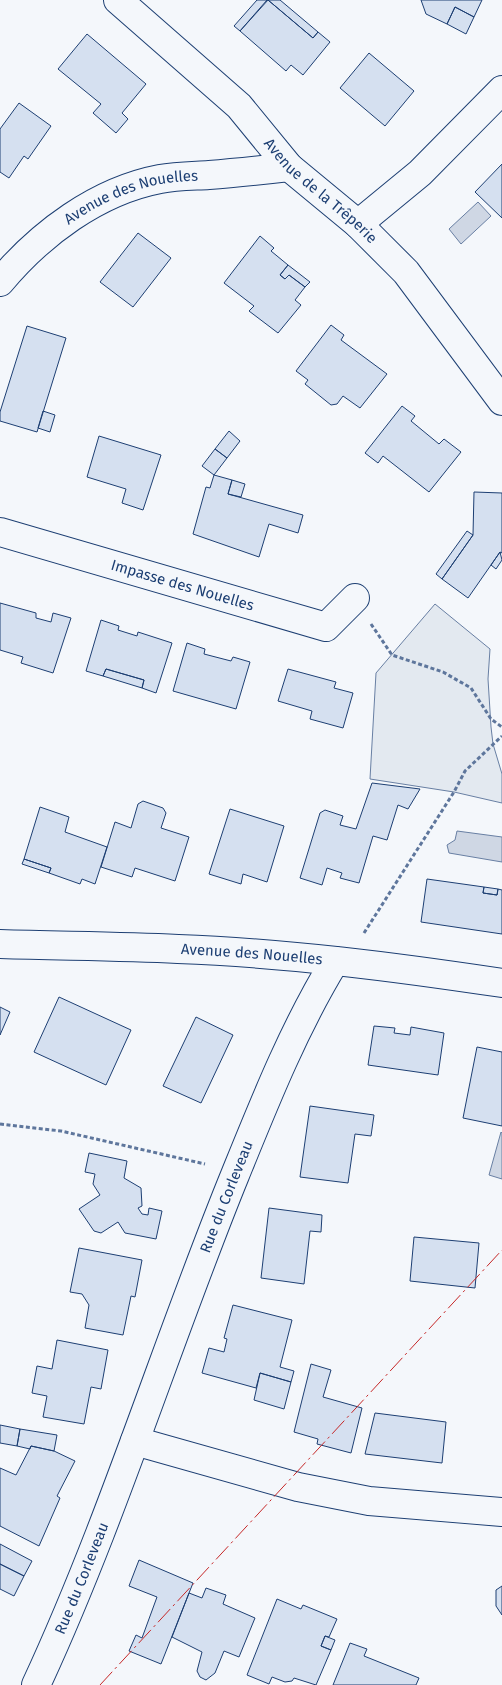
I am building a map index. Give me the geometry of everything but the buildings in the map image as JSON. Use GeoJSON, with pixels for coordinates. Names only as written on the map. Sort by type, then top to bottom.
{"type":"FeatureCollection","features":[{"type":"Feature","properties":{"kind":"street","name":"Avenue de la Trêperie"},"geometry":{"type":"LineString","coordinates":[[118,0],[239,106],[289,167],[358,224],[406,272],[502,401]]}},
{"type":"Feature","properties":{"kind":"street"},"geometry":{"type":"LineString","coordinates":[[358,224],[420,173],[502,90]]}},
{"type":"Feature","properties":{"kind":"street","name":"Avenue des Nouelles"},"geometry":{"type":"LineString","coordinates":[[0,282],[19,259],[49,232],[84,209],[123,189],[160,178],[289,167]]}},
{"type":"Feature","properties":{"kind":"street","name":"Impasse des Nouelles"},"geometry":{"type":"LineString","coordinates":[[0,532],[326,628],[354,598]]}},
{"type":"Feature","properties":{"kind":"street","name":"Avenue des Nouelles"},"geometry":{"type":"LineString","coordinates":[[0,944],[178,948],[336,961],[502,983]]}},
{"type":"Feature","properties":{"kind":"street","name":"Rue du Corleveau"},"geometry":{"type":"LineString","coordinates":[[36,1685],[62,1628],[135,1441],[194,1275],[236,1171],[274,1080],[313,997],[336,961]]}},
{"type":"Feature","properties":{"kind":"street"},"geometry":{"type":"LineString","coordinates":[[135,1441],[307,1489],[369,1501],[502,1512]]}},
{"type":"Feature","properties":{"kind":"path"},"geometry":{"type":"LineString","coordinates":[[354,598],[392,656],[443,672],[471,688],[491,719],[502,727]]}},
{"type":"Feature","properties":{"kind":"path"},"geometry":{"type":"LineString","coordinates":[[336,961],[359,942],[454,792],[465,771],[502,736]]}},
{"type":"Feature","properties":{"kind":"path"},"geometry":{"type":"LineString","coordinates":[[0,1124],[61,1131],[236,1171]]}},
{"type":"Feature","properties":{"kind":"shaded area"},"geometry":{"type":"Polygon","coordinates":[[[478,202],[491,216],[461,244],[449,229],[478,202]]]}},
{"type":"Feature","properties":{"kind":"shaded area"},"geometry":{"type":"Polygon","coordinates":[[[435,604],[490,649],[488,679],[491,727],[493,744],[502,774],[502,803],[454,792],[370,779],[376,673],[435,604]]]}},
{"type":"Feature","properties":{"kind":"shaded area"},"geometry":{"type":"Polygon","coordinates":[[[457,831],[502,837],[502,862],[449,853],[447,845],[455,840],[457,831]]]}},
{"type":"Feature","properties":{"kind":"shaded area"},"geometry":{"type":"Polygon","coordinates":[[[502,1133],[502,1179],[489,1175],[502,1133]]]}},
{"type":"Feature","properties":{"kind":"power"},"geometry":{"type":"LineString","coordinates":[[100,1685],[502,1250]]}}]}
